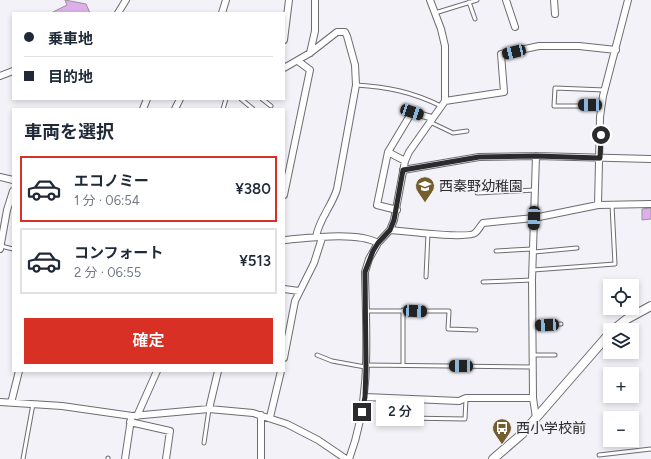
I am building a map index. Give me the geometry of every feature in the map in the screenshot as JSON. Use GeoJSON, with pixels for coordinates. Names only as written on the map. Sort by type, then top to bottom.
{"type":"FeatureCollection","features":[{"type":"Feature","properties":{"kind":"street"},"geometry":{"type":"LineString","coordinates":[[119,12],[126,0]]}},
{"type":"Feature","properties":{"kind":"street"},"geometry":{"type":"LineString","coordinates":[[222,12],[226,0]]}},
{"type":"Feature","properties":{"kind":"street"},"geometry":{"type":"LineString","coordinates":[[285,32],[289,0]]}},
{"type":"Feature","properties":{"kind":"street"},"geometry":{"type":"LineString","coordinates":[[310,53],[315,31],[315,0]]}},
{"type":"Feature","properties":{"kind":"street"},"geometry":{"type":"LineString","coordinates":[[349,459],[356,441],[365,397],[365,272],[369,259],[378,243],[390,230],[397,210],[404,161],[430,120],[445,100],[445,46],[442,29],[430,0]]}},
{"type":"Feature","properties":{"kind":"street"},"geometry":{"type":"LineString","coordinates":[[506,0],[515,27]]}},
{"type":"Feature","properties":{"kind":"street"},"geometry":{"type":"LineString","coordinates":[[598,205],[602,106],[628,0]]}},
{"type":"Feature","properties":{"kind":"street"},"geometry":{"type":"LineString","coordinates":[[547,7],[554,3],[555,14]]}},
{"type":"Feature","properties":{"kind":"street"},"geometry":{"type":"LineString","coordinates":[[285,68],[310,53],[337,32],[345,32],[353,57],[356,85],[337,189],[334,199],[317,230],[319,237],[314,263],[295,301],[285,353]]}},
{"type":"Feature","properties":{"kind":"street"},"geometry":{"type":"LineString","coordinates":[[445,100],[504,92],[502,54],[538,46],[579,46],[616,50]]}},
{"type":"Feature","properties":{"kind":"street"},"geometry":{"type":"LineString","coordinates":[[285,190],[310,70],[298,61]]}},
{"type":"Feature","properties":{"kind":"street"},"geometry":{"type":"LineString","coordinates":[[0,76],[12,71]]}},
{"type":"Feature","properties":{"kind":"street"},"geometry":{"type":"LineString","coordinates":[[397,210],[377,205],[388,152],[412,112],[430,120]]}},
{"type":"Feature","properties":{"kind":"street"},"geometry":{"type":"LineString","coordinates":[[388,152],[404,161]]}},
{"type":"Feature","properties":{"kind":"street"},"geometry":{"type":"LineString","coordinates":[[536,156],[532,280],[533,398],[536,418]]}},
{"type":"Feature","properties":{"kind":"street"},"geometry":{"type":"LineString","coordinates":[[403,170],[479,157],[536,156],[651,160]]}},
{"type":"Feature","properties":{"kind":"street"},"geometry":{"type":"LineString","coordinates":[[0,177],[12,180]]}},
{"type":"Feature","properties":{"kind":"street"},"geometry":{"type":"LineString","coordinates":[[0,247],[7,210],[12,194]]}},
{"type":"Feature","properties":{"kind":"street"},"geometry":{"type":"LineString","coordinates":[[390,230],[471,235],[475,234],[483,223],[534,218],[598,205],[651,204]]}},
{"type":"Feature","properties":{"kind":"street"},"geometry":{"type":"LineString","coordinates":[[285,240],[338,236],[373,240],[378,243]]}},
{"type":"Feature","properties":{"kind":"street"},"geometry":{"type":"LineString","coordinates":[[285,289],[299,291]]}},
{"type":"Feature","properties":{"kind":"street"},"geometry":{"type":"LineString","coordinates":[[622,323],[651,306]]}},
{"type":"Feature","properties":{"kind":"street"},"geometry":{"type":"LineString","coordinates":[[493,459],[522,434],[603,341]]}},
{"type":"Feature","properties":{"kind":"street"},"geometry":{"type":"LineString","coordinates":[[11,403],[19,372]]}},
{"type":"Feature","properties":{"kind":"street"},"geometry":{"type":"LineString","coordinates":[[125,459],[133,418],[156,372]]}},
{"type":"Feature","properties":{"kind":"street"},"geometry":{"type":"LineString","coordinates":[[209,409],[218,372]]}},
{"type":"Feature","properties":{"kind":"street"},"geometry":{"type":"LineString","coordinates":[[270,417],[281,372]]}},
{"type":"Feature","properties":{"kind":"street"},"geometry":{"type":"LineString","coordinates":[[365,397],[460,401],[466,398],[533,398]]}},
{"type":"Feature","properties":{"kind":"street"},"geometry":{"type":"LineString","coordinates":[[0,402],[83,408],[133,418],[170,431],[166,459]]}},
{"type":"Feature","properties":{"kind":"street"},"geometry":{"type":"LineString","coordinates":[[133,418],[209,409],[261,415],[270,417],[318,440],[346,459]]}},
{"type":"Feature","properties":{"kind":"street"},"geometry":{"type":"LineString","coordinates":[[261,415],[261,459]]}},
{"type":"Feature","properties":{"kind":"lane"},"geometry":{"type":"LineString","coordinates":[[435,13],[477,0]]}},
{"type":"Feature","properties":{"kind":"lane"},"geometry":{"type":"LineString","coordinates":[[469,2],[474,19]]}},
{"type":"Feature","properties":{"kind":"lane"},"geometry":{"type":"LineString","coordinates":[[356,85],[396,89],[418,95],[441,106]]}},
{"type":"Feature","properties":{"kind":"lane"},"geometry":{"type":"LineString","coordinates":[[602,106],[554,106],[555,88],[605,90]]}},
{"type":"Feature","properties":{"kind":"lane"},"geometry":{"type":"LineString","coordinates":[[242,100],[253,108]]}},
{"type":"Feature","properties":{"kind":"lane"},"geometry":{"type":"LineString","coordinates":[[263,100],[271,106]]}},
{"type":"Feature","properties":{"kind":"lane"},"geometry":{"type":"LineString","coordinates":[[430,120],[453,133],[467,131]]}},
{"type":"Feature","properties":{"kind":"lane"},"geometry":{"type":"LineString","coordinates":[[477,193],[535,190]]}},
{"type":"Feature","properties":{"kind":"lane"},"geometry":{"type":"LineString","coordinates":[[533,270],[616,264],[612,205]]}},
{"type":"Feature","properties":{"kind":"lane"},"geometry":{"type":"LineString","coordinates":[[426,277],[428,233]]}},
{"type":"Feature","properties":{"kind":"lane"},"geometry":{"type":"LineString","coordinates":[[0,247],[12,249]]}},
{"type":"Feature","properties":{"kind":"lane"},"geometry":{"type":"LineString","coordinates":[[496,251],[534,251],[577,248]]}},
{"type":"Feature","properties":{"kind":"lane"},"geometry":{"type":"LineString","coordinates":[[483,282],[532,280]]}},
{"type":"Feature","properties":{"kind":"lane"},"geometry":{"type":"LineString","coordinates":[[402,310],[403,365]]}},
{"type":"Feature","properties":{"kind":"lane"},"geometry":{"type":"LineString","coordinates":[[366,311],[449,311],[448,329],[476,330]]}},
{"type":"Feature","properties":{"kind":"lane"},"geometry":{"type":"LineString","coordinates":[[533,326],[561,324]]}},
{"type":"Feature","properties":{"kind":"lane"},"geometry":{"type":"LineString","coordinates":[[317,355],[332,361],[366,366],[403,365],[533,367]]}},
{"type":"Feature","properties":{"kind":"lane"},"geometry":{"type":"LineString","coordinates":[[533,355],[555,355]]}},
{"type":"Feature","properties":{"kind":"lane"},"geometry":{"type":"LineString","coordinates":[[407,418],[465,418],[466,398]]}},
{"type":"Feature","properties":{"kind":"lane"},"geometry":{"type":"LineString","coordinates":[[23,459],[33,404]]}},
{"type":"Feature","properties":{"kind":"lane"},"geometry":{"type":"LineString","coordinates":[[204,442],[209,409]]}},
{"type":"Feature","properties":{"kind":"lane"},"geometry":{"type":"LineString","coordinates":[[599,455],[651,449]]}},
{"type":"Feature","properties":{"kind":"building"},"geometry":{"type":"Polygon","coordinates":[[[65,0],[86,4],[90,12],[53,12],[67,5],[65,0]]]}},
{"type":"Feature","properties":{"kind":"building"},"geometry":{"type":"Polygon","coordinates":[[[651,208],[651,219],[642,220],[642,209],[651,208]]]}},
{"type":"Feature","properties":{"kind":"place","name":"西秦野幼稚園"},"geometry":{"type":"Point","coordinates":[425,203]}},
{"type":"Feature","properties":{"kind":"place","name":"西小学校前"},"geometry":{"type":"Point","coordinates":[502,445]}},
{"type":"Feature","properties":{"kind":"route"},"geometry":{"type":"LineString","coordinates":[[362,412],[365,397],[366,368],[365,272],[373,251],[390,230],[394,220],[403,170],[479,157],[536,156],[600,158],[601,135]]}}]}
